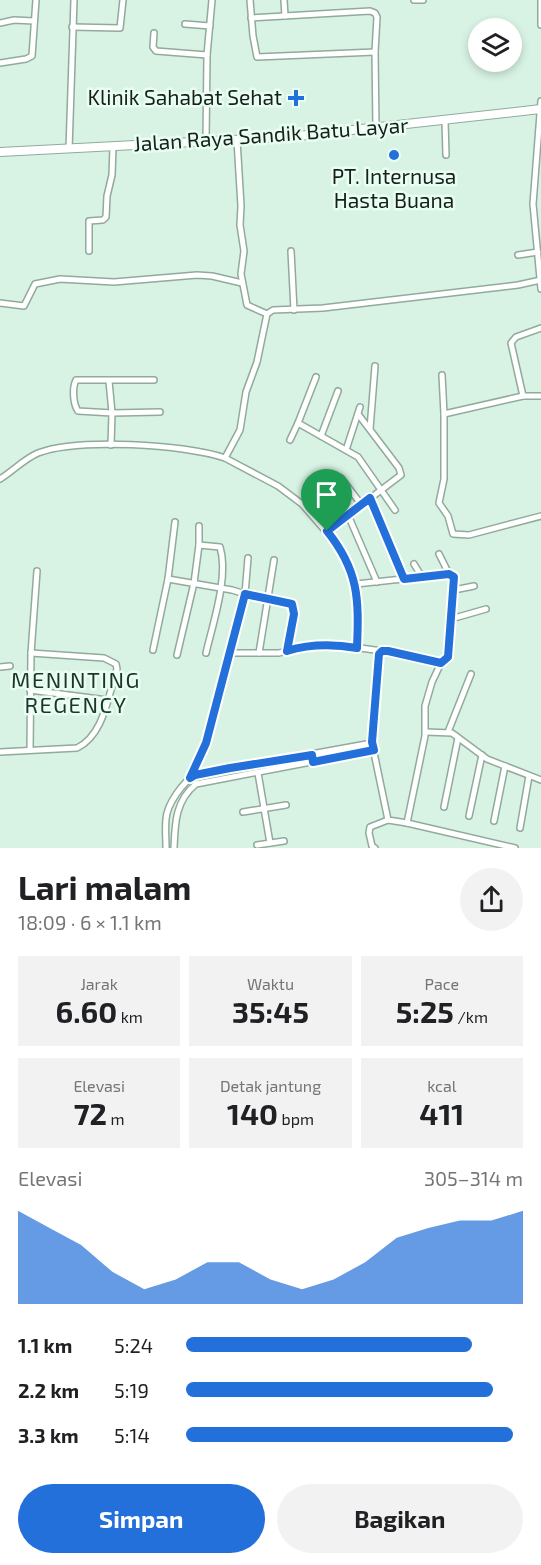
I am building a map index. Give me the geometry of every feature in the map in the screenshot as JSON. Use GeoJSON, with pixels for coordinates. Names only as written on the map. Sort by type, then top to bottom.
{"type":"FeatureCollection","features":[{"type":"Feature","properties":{"kind":"main road","name":"Jalan Raya Sandik Batu Layar"},"geometry":{"type":"LineString","coordinates":[[0,152],[237,140],[445,121],[541,107]]}},
{"type":"Feature","properties":{"kind":"street"},"geometry":{"type":"LineString","coordinates":[[0,63],[27,59],[32,56],[36,0]]}},
{"type":"Feature","properties":{"kind":"street"},"geometry":{"type":"LineString","coordinates":[[69,149],[74,0]]}},
{"type":"Feature","properties":{"kind":"street"},"geometry":{"type":"LineString","coordinates":[[72,27],[117,29],[121,27],[123,0]]}},
{"type":"Feature","properties":{"kind":"street"},"geometry":{"type":"LineString","coordinates":[[206,141],[207,55],[212,0]]}},
{"type":"Feature","properties":{"kind":"street"},"geometry":{"type":"LineString","coordinates":[[250,0],[255,49],[259,57],[375,52]]}},
{"type":"Feature","properties":{"kind":"street"},"geometry":{"type":"LineString","coordinates":[[284,0],[285,16]]}},
{"type":"Feature","properties":{"kind":"street"},"geometry":{"type":"LineString","coordinates":[[414,0],[423,0]]}},
{"type":"Feature","properties":{"kind":"street"},"geometry":{"type":"LineString","coordinates":[[541,0],[541,25]]}},
{"type":"Feature","properties":{"kind":"street"},"geometry":{"type":"LineString","coordinates":[[251,18],[374,12],[377,16],[376,128]]}},
{"type":"Feature","properties":{"kind":"street"},"geometry":{"type":"LineString","coordinates":[[0,23],[14,20],[34,21]]}},
{"type":"Feature","properties":{"kind":"street"},"geometry":{"type":"LineString","coordinates":[[185,24],[210,26]]}},
{"type":"Feature","properties":{"kind":"street"},"geometry":{"type":"LineString","coordinates":[[154,33],[153,47],[156,51],[207,55]]}},
{"type":"Feature","properties":{"kind":"street"},"geometry":{"type":"LineString","coordinates":[[541,107],[533,210],[541,289]]}},
{"type":"Feature","properties":{"kind":"street"},"geometry":{"type":"LineString","coordinates":[[445,121],[446,155]]}},
{"type":"Feature","properties":{"kind":"street"},"geometry":{"type":"LineString","coordinates":[[237,140],[240,225],[244,251],[242,284],[247,305],[267,314]]}},
{"type":"Feature","properties":{"kind":"street"},"geometry":{"type":"LineString","coordinates":[[89,250],[90,221],[92,219],[103,220],[106,217],[113,147]]}},
{"type":"Feature","properties":{"kind":"street"},"geometry":{"type":"LineString","coordinates":[[291,250],[294,310]]}},
{"type":"Feature","properties":{"kind":"street"},"geometry":{"type":"LineString","coordinates":[[518,255],[538,252]]}},
{"type":"Feature","properties":{"kind":"street"},"geometry":{"type":"LineString","coordinates":[[0,303],[24,306],[36,285],[55,279],[114,282],[197,275],[213,276],[242,284]]}},
{"type":"Feature","properties":{"kind":"street"},"geometry":{"type":"LineString","coordinates":[[225,458],[240,430],[246,392],[257,362],[267,314],[273,310],[294,310],[518,285],[541,280]]}},
{"type":"Feature","properties":{"kind":"street"},"geometry":{"type":"LineString","coordinates":[[524,396],[511,342],[516,337],[541,328]]}},
{"type":"Feature","properties":{"kind":"street"},"geometry":{"type":"LineString","coordinates":[[370,429],[375,366]]}},
{"type":"Feature","properties":{"kind":"street"},"geometry":{"type":"LineString","coordinates":[[442,375],[444,479],[439,503],[448,516],[453,534],[469,535],[541,516]]}},
{"type":"Feature","properties":{"kind":"street"},"geometry":{"type":"LineString","coordinates":[[290,440],[316,377]]}},
{"type":"Feature","properties":{"kind":"street"},"geometry":{"type":"LineString","coordinates":[[154,380],[76,380],[74,384],[75,407],[78,411],[160,412]]}},
{"type":"Feature","properties":{"kind":"street"},"geometry":{"type":"LineString","coordinates":[[109,381],[112,412],[111,445]]}},
{"type":"Feature","properties":{"kind":"street"},"geometry":{"type":"LineString","coordinates":[[321,436],[338,391]]}},
{"type":"Feature","properties":{"kind":"street"},"geometry":{"type":"LineString","coordinates":[[444,414],[524,396],[541,396]]}},
{"type":"Feature","properties":{"kind":"street"},"geometry":{"type":"LineString","coordinates":[[346,450],[360,407]]}},
{"type":"Feature","properties":{"kind":"street"},"geometry":{"type":"LineString","coordinates":[[327,531],[402,472],[358,414]]}},
{"type":"Feature","properties":{"kind":"street"},"geometry":{"type":"LineString","coordinates":[[298,423],[358,457],[395,510]]}},
{"type":"Feature","properties":{"kind":"street"},"geometry":{"type":"LineString","coordinates":[[0,479],[29,458],[51,449],[111,445],[173,447],[225,458],[302,504],[327,531],[341,551],[356,584],[357,648]]}},
{"type":"Feature","properties":{"kind":"street"},"geometry":{"type":"LineString","coordinates":[[341,478],[361,504]]}},
{"type":"Feature","properties":{"kind":"street"},"geometry":{"type":"LineString","coordinates":[[322,496],[342,519]]}},
{"type":"Feature","properties":{"kind":"street"},"geometry":{"type":"LineString","coordinates":[[370,498],[404,579]]}},
{"type":"Feature","properties":{"kind":"street"},"geometry":{"type":"LineString","coordinates":[[348,514],[377,582]]}},
{"type":"Feature","properties":{"kind":"street"},"geometry":{"type":"LineString","coordinates":[[153,650],[168,579],[175,522]]}},
{"type":"Feature","properties":{"kind":"street"},"geometry":{"type":"LineString","coordinates":[[177,655],[194,583],[199,526]]}},
{"type":"Feature","properties":{"kind":"street"},"geometry":{"type":"LineString","coordinates":[[199,546],[220,547],[223,556],[221,588],[206,653]]}},
{"type":"Feature","properties":{"kind":"street"},"geometry":{"type":"LineString","coordinates":[[407,823],[421,765],[426,732],[425,706],[432,682],[441,663],[448,657],[454,577],[449,574],[439,554]]}},
{"type":"Feature","properties":{"kind":"street"},"geometry":{"type":"LineString","coordinates":[[190,778],[206,743],[231,653],[245,594],[248,558]]}},
{"type":"Feature","properties":{"kind":"street"},"geometry":{"type":"LineString","coordinates":[[259,653],[274,560]]}},
{"type":"Feature","properties":{"kind":"street"},"geometry":{"type":"LineString","coordinates":[[414,564],[422,577]]}},
{"type":"Feature","properties":{"kind":"street"},"geometry":{"type":"LineString","coordinates":[[30,750],[31,653],[36,571]]}},
{"type":"Feature","properties":{"kind":"street"},"geometry":{"type":"LineString","coordinates":[[356,584],[449,574]]}},
{"type":"Feature","properties":{"kind":"street"},"geometry":{"type":"LineString","coordinates":[[168,579],[292,604],[294,614],[287,651]]}},
{"type":"Feature","properties":{"kind":"street"},"geometry":{"type":"LineString","coordinates":[[454,590],[474,586]]}},
{"type":"Feature","properties":{"kind":"street"},"geometry":{"type":"LineString","coordinates":[[451,619],[486,609]]}},
{"type":"Feature","properties":{"kind":"street"},"geometry":{"type":"LineString","coordinates":[[231,653],[287,651],[302,647],[339,645],[388,651],[441,663]]}},
{"type":"Feature","properties":{"kind":"street"},"geometry":{"type":"LineString","coordinates":[[382,651],[378,658],[372,742],[388,820]]}},
{"type":"Feature","properties":{"kind":"street"},"geometry":{"type":"LineString","coordinates":[[0,752],[77,748],[85,744],[100,724],[117,669],[116,664],[104,658],[31,653]]}},
{"type":"Feature","properties":{"kind":"street"},"geometry":{"type":"LineString","coordinates":[[0,667],[10,666]]}},
{"type":"Feature","properties":{"kind":"street"},"geometry":{"type":"LineString","coordinates":[[448,732],[471,674]]}},
{"type":"Feature","properties":{"kind":"street"},"geometry":{"type":"LineString","coordinates":[[30,690],[107,700]]}},
{"type":"Feature","properties":{"kind":"street"},"geometry":{"type":"LineString","coordinates":[[426,732],[448,732],[482,755],[541,780]]}},
{"type":"Feature","properties":{"kind":"street"},"geometry":{"type":"LineString","coordinates":[[444,807],[458,738]]}},
{"type":"Feature","properties":{"kind":"street"},"geometry":{"type":"LineString","coordinates":[[166,848],[166,817],[185,782],[195,775],[372,742]]}},
{"type":"Feature","properties":{"kind":"street"},"geometry":{"type":"LineString","coordinates":[[174,848],[176,815],[192,787],[203,782],[374,750]]}},
{"type":"Feature","properties":{"kind":"street"},"geometry":{"type":"LineString","coordinates":[[312,755],[313,762]]}},
{"type":"Feature","properties":{"kind":"street"},"geometry":{"type":"LineString","coordinates":[[469,816],[482,755]]}},
{"type":"Feature","properties":{"kind":"street"},"geometry":{"type":"LineString","coordinates":[[494,821],[505,766]]}},
{"type":"Feature","properties":{"kind":"street"},"geometry":{"type":"LineString","coordinates":[[230,768],[231,777]]}},
{"type":"Feature","properties":{"kind":"street"},"geometry":{"type":"LineString","coordinates":[[258,773],[270,843]]}},
{"type":"Feature","properties":{"kind":"street"},"geometry":{"type":"LineString","coordinates":[[520,828],[530,776]]}},
{"type":"Feature","properties":{"kind":"street"},"geometry":{"type":"LineString","coordinates":[[243,812],[286,805]]}},
{"type":"Feature","properties":{"kind":"street"},"geometry":{"type":"LineString","coordinates":[[375,848],[370,841],[370,827],[388,820],[515,848]]}},
{"type":"Feature","properties":{"kind":"street"},"geometry":{"type":"LineString","coordinates":[[257,844],[285,841]]}},
{"type":"Feature","properties":{"kind":"street"},"geometry":{"type":"LineString","coordinates":[[480,848],[481,841]]}},
{"type":"Feature","properties":{"kind":"place","name":"Klinik Sahabat Sehat"},"geometry":{"type":"Point","coordinates":[296,98]}},
{"type":"Feature","properties":{"kind":"place","name":"PT. Internusa Hasta Buana"},"geometry":{"type":"Point","coordinates":[394,155]}},
{"type":"Feature","properties":{"kind":"district","name":"MENINTING REGENCY"},"geometry":{"type":"Point","coordinates":[76,692]}},
{"type":"Feature","properties":{"kind":"route"},"geometry":{"type":"LineString","coordinates":[[370,498],[404,579],[453,574],[455,582],[448,657],[441,663],[384,650],[379,654],[372,742],[374,750],[313,762],[312,755],[230,768],[190,778],[206,743],[245,594],[292,604],[294,614],[287,651],[302,647],[339,645],[357,648],[356,584],[341,551],[327,531],[370,498]]}}]}
